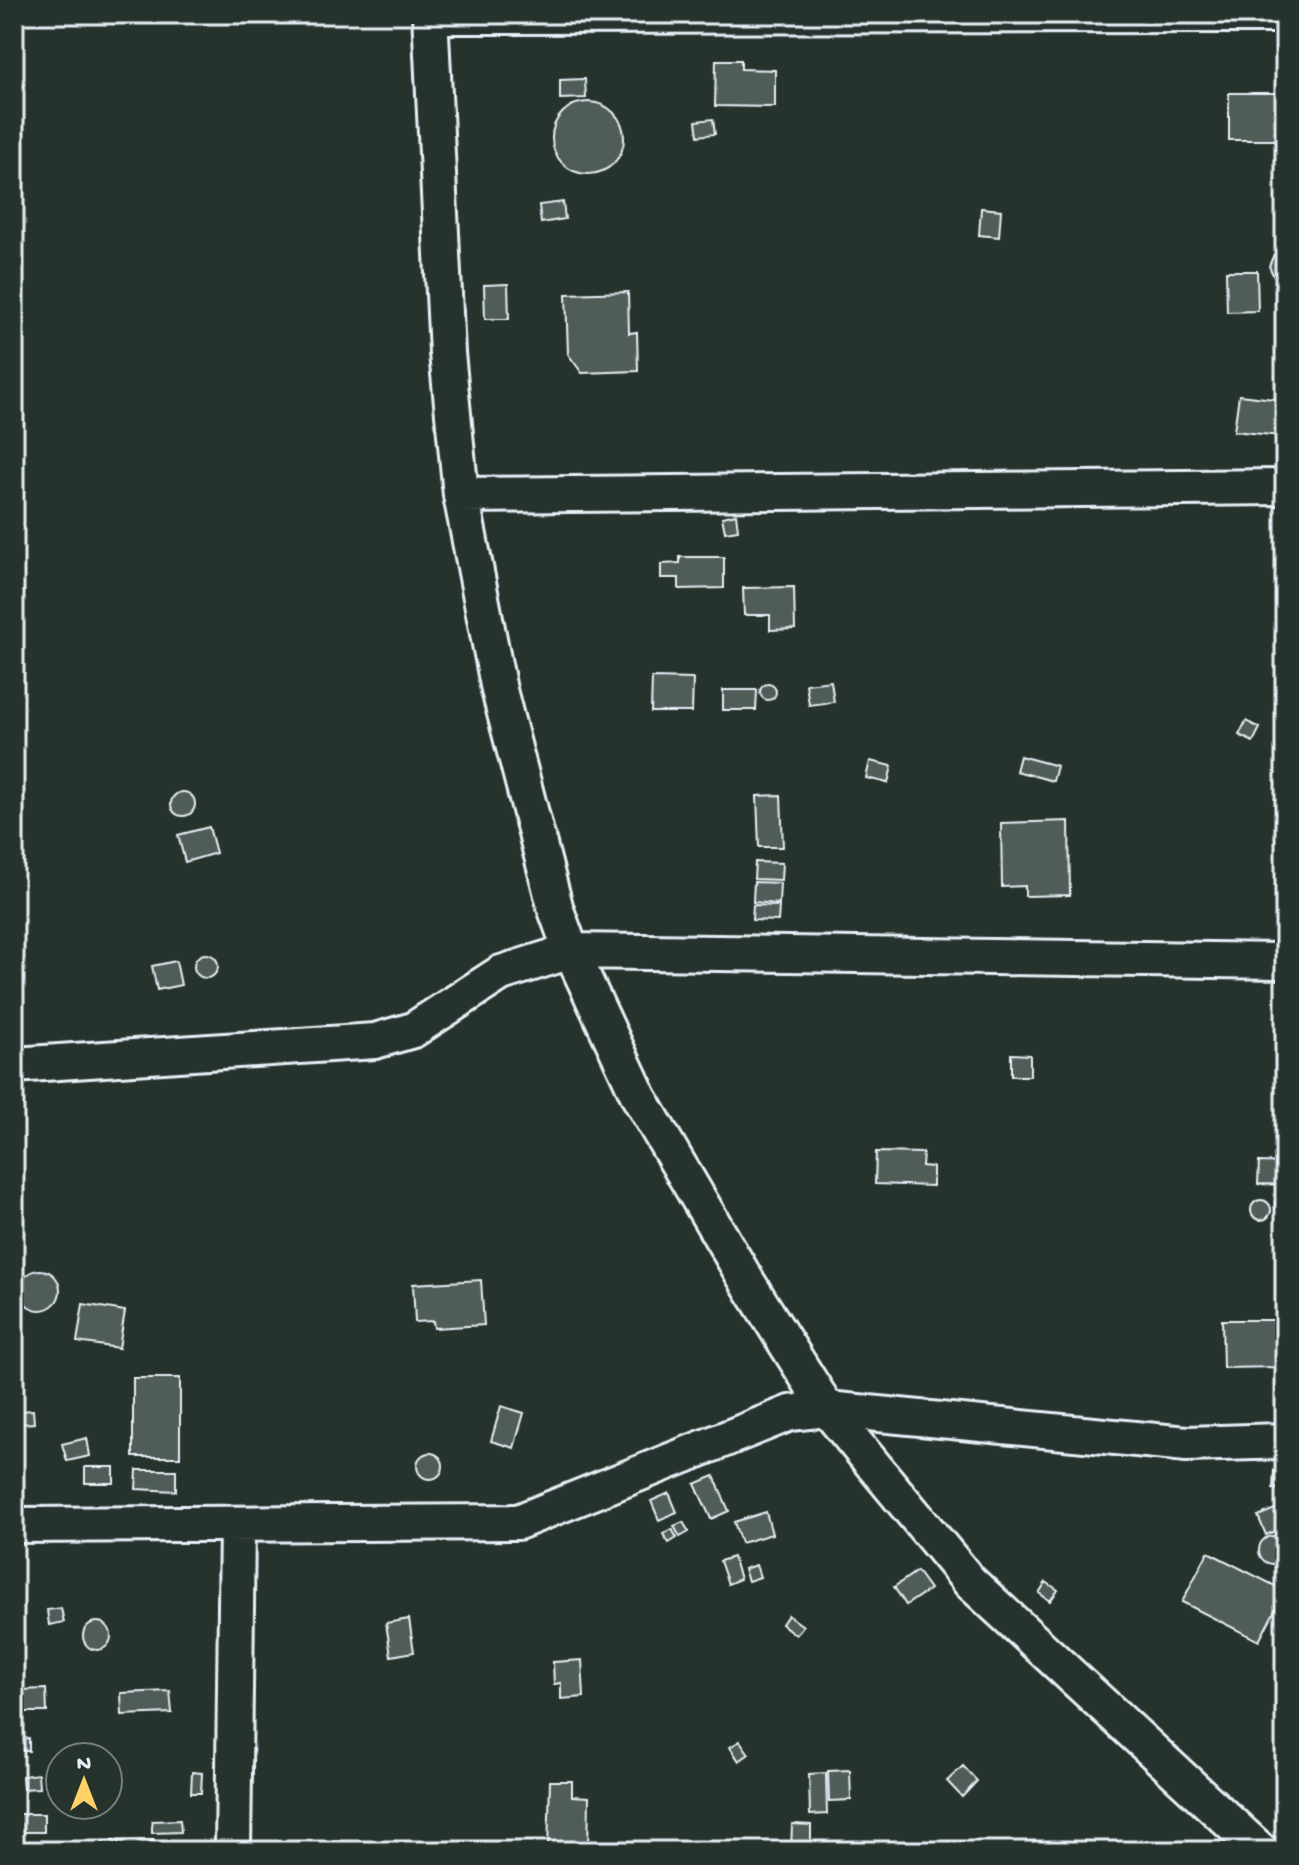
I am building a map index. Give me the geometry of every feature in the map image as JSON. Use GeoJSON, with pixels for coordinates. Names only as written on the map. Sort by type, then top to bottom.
{"type":"FeatureCollection","features":[{"type":"Feature","properties":{"kind":"street"},"geometry":{"type":"LineString","coordinates":[[1261,1851],[970,1582],[827,1409],[745,1278],[639,1097],[571,951],[556,910],[499,690],[461,495],[447,353],[430,15],[1285,15]]}},
{"type":"Feature","properties":{"kind":"street"},"geometry":{"type":"LineString","coordinates":[[461,495],[1285,487]]}},
{"type":"Feature","properties":{"kind":"street"},"geometry":{"type":"LineString","coordinates":[[14,1065],[375,1041],[413,1030],[501,973],[571,951],[1285,961]]}},
{"type":"Feature","properties":{"kind":"street"},"geometry":{"type":"LineString","coordinates":[[14,1525],[518,1522],[790,1413],[827,1409],[1187,1444],[1285,1441]]}},
{"type":"Feature","properties":{"kind":"street"},"geometry":{"type":"LineString","coordinates":[[233,1851],[237,1525]]}},
{"type":"Feature","properties":{"kind":"building"},"geometry":{"type":"Polygon","coordinates":[[[716,60],[741,60],[741,69],[775,70],[775,107],[715,106],[716,60]]]}},
{"type":"Feature","properties":{"kind":"building"},"geometry":{"type":"Polygon","coordinates":[[[585,79],[586,98],[560,99],[560,80],[585,79]]]}},
{"type":"Feature","properties":{"kind":"building"},"geometry":{"type":"Polygon","coordinates":[[[1229,93],[1285,93],[1285,140],[1229,140],[1229,93]]]}},
{"type":"Feature","properties":{"kind":"building"},"geometry":{"type":"Polygon","coordinates":[[[588,102],[608,108],[618,118],[624,138],[618,158],[608,168],[588,174],[568,168],[558,158],[552,138],[558,118],[568,108],[588,102]]]}},
{"type":"Feature","properties":{"kind":"building"},"geometry":{"type":"Polygon","coordinates":[[[713,119],[715,134],[698,136],[696,121],[713,119]]]}},
{"type":"Feature","properties":{"kind":"building"},"geometry":{"type":"Polygon","coordinates":[[[563,202],[565,219],[541,223],[539,205],[563,202]]]}},
{"type":"Feature","properties":{"kind":"building"},"geometry":{"type":"Polygon","coordinates":[[[981,208],[1001,210],[999,237],[979,235],[981,208]]]}},
{"type":"Feature","properties":{"kind":"building"},"geometry":{"type":"Polygon","coordinates":[[[1285,251],[1285,280],[1273,275],[1269,266],[1274,254],[1285,251]]]}},
{"type":"Feature","properties":{"kind":"building"},"geometry":{"type":"Polygon","coordinates":[[[1226,271],[1257,271],[1258,311],[1227,312],[1226,271]]]}},
{"type":"Feature","properties":{"kind":"building"},"geometry":{"type":"Polygon","coordinates":[[[508,284],[509,319],[485,319],[484,285],[508,284]]]}},
{"type":"Feature","properties":{"kind":"building"},"geometry":{"type":"Polygon","coordinates":[[[628,292],[629,333],[637,332],[638,371],[582,373],[568,354],[566,294],[628,292]]]}},
{"type":"Feature","properties":{"kind":"building"},"geometry":{"type":"Polygon","coordinates":[[[1239,395],[1284,400],[1280,436],[1234,431],[1239,395]]]}},
{"type":"Feature","properties":{"kind":"building"},"geometry":{"type":"Polygon","coordinates":[[[736,514],[738,530],[725,532],[722,517],[736,514]]]}},
{"type":"Feature","properties":{"kind":"building"},"geometry":{"type":"Polygon","coordinates":[[[680,557],[724,557],[724,588],[679,589],[679,578],[661,578],[661,564],[680,563],[680,557]]]}},
{"type":"Feature","properties":{"kind":"building"},"geometry":{"type":"Polygon","coordinates":[[[794,587],[795,629],[770,630],[770,615],[744,615],[743,588],[794,587]]]}},
{"type":"Feature","properties":{"kind":"building"},"geometry":{"type":"Polygon","coordinates":[[[652,678],[693,679],[692,712],[651,712],[652,678]]]}},
{"type":"Feature","properties":{"kind":"building"},"geometry":{"type":"Polygon","coordinates":[[[831,681],[834,702],[809,705],[806,684],[831,681]]]}},
{"type":"Feature","properties":{"kind":"building"},"geometry":{"type":"Polygon","coordinates":[[[768,684],[774,686],[774,698],[768,700],[762,698],[760,692],[762,686],[768,684]]]}},
{"type":"Feature","properties":{"kind":"building"},"geometry":{"type":"Polygon","coordinates":[[[723,690],[757,690],[756,710],[723,710],[723,690]]]}},
{"type":"Feature","properties":{"kind":"building"},"geometry":{"type":"Polygon","coordinates":[[[1246,721],[1260,728],[1253,742],[1239,735],[1246,721]]]}},
{"type":"Feature","properties":{"kind":"building"},"geometry":{"type":"Polygon","coordinates":[[[1020,756],[1057,766],[1053,781],[1016,771],[1020,756]]]}},
{"type":"Feature","properties":{"kind":"building"},"geometry":{"type":"Polygon","coordinates":[[[870,761],[892,766],[888,783],[866,778],[870,761]]]}},
{"type":"Feature","properties":{"kind":"building"},"geometry":{"type":"Polygon","coordinates":[[[183,792],[192,795],[195,804],[192,813],[183,816],[174,813],[171,804],[174,795],[183,792]]]}},
{"type":"Feature","properties":{"kind":"building"},"geometry":{"type":"Polygon","coordinates":[[[781,795],[783,847],[759,847],[757,796],[781,795]]]}},
{"type":"Feature","properties":{"kind":"building"},"geometry":{"type":"Polygon","coordinates":[[[1069,821],[1070,895],[1025,896],[1025,886],[1002,887],[1001,823],[1069,821]]]}},
{"type":"Feature","properties":{"kind":"building"},"geometry":{"type":"Polygon","coordinates":[[[209,827],[216,853],[185,862],[178,835],[209,827]]]}},
{"type":"Feature","properties":{"kind":"building"},"geometry":{"type":"Polygon","coordinates":[[[755,862],[782,863],[781,880],[754,879],[755,862]]]}},
{"type":"Feature","properties":{"kind":"building"},"geometry":{"type":"Polygon","coordinates":[[[754,882],[780,883],[779,904],[753,902],[754,882]]]}},
{"type":"Feature","properties":{"kind":"building"},"geometry":{"type":"Polygon","coordinates":[[[753,905],[779,906],[778,921],[752,920],[753,905]]]}},
{"type":"Feature","properties":{"kind":"building"},"geometry":{"type":"Polygon","coordinates":[[[206,954],[215,957],[218,966],[215,975],[206,978],[197,975],[194,966],[197,957],[206,954]]]}},
{"type":"Feature","properties":{"kind":"building"},"geometry":{"type":"Polygon","coordinates":[[[176,961],[181,985],[157,990],[152,966],[176,961]]]}},
{"type":"Feature","properties":{"kind":"building"},"geometry":{"type":"Polygon","coordinates":[[[1011,1054],[1030,1055],[1030,1076],[1011,1076],[1011,1054]]]}},
{"type":"Feature","properties":{"kind":"building"},"geometry":{"type":"Polygon","coordinates":[[[876,1152],[923,1153],[922,1166],[933,1167],[933,1186],[875,1184],[876,1152]]]}},
{"type":"Feature","properties":{"kind":"building"},"geometry":{"type":"Polygon","coordinates":[[[1259,1162],[1285,1163],[1285,1185],[1258,1184],[1259,1162]]]}},
{"type":"Feature","properties":{"kind":"building"},"geometry":{"type":"Polygon","coordinates":[[[1283,1195],[1285,1217],[1275,1208],[1275,1202],[1283,1195]]]}},
{"type":"Feature","properties":{"kind":"building"},"geometry":{"type":"Polygon","coordinates":[[[1261,1200],[1268,1203],[1271,1210],[1268,1217],[1261,1220],[1254,1217],[1251,1210],[1254,1203],[1261,1200]]]}},
{"type":"Feature","properties":{"kind":"building"},"geometry":{"type":"Polygon","coordinates":[[[40,1270],[54,1276],[60,1290],[54,1304],[40,1310],[26,1304],[20,1290],[26,1276],[40,1270]]]}},
{"type":"Feature","properties":{"kind":"building"},"geometry":{"type":"Polygon","coordinates":[[[481,1280],[484,1325],[434,1328],[433,1321],[415,1322],[413,1284],[481,1280]]]}},
{"type":"Feature","properties":{"kind":"building"},"geometry":{"type":"Polygon","coordinates":[[[83,1304],[125,1311],[119,1348],[77,1342],[83,1304]]]}},
{"type":"Feature","properties":{"kind":"building"},"geometry":{"type":"Polygon","coordinates":[[[1222,1320],[1285,1320],[1285,1367],[1223,1368],[1222,1320]]]}},
{"type":"Feature","properties":{"kind":"building"},"geometry":{"type":"Polygon","coordinates":[[[133,1378],[180,1378],[180,1457],[133,1457],[133,1378]]]}},
{"type":"Feature","properties":{"kind":"building"},"geometry":{"type":"Polygon","coordinates":[[[501,1406],[524,1413],[514,1448],[491,1441],[501,1406]]]}},
{"type":"Feature","properties":{"kind":"building"},"geometry":{"type":"Polygon","coordinates":[[[33,1410],[34,1423],[22,1424],[21,1411],[33,1410]]]}},
{"type":"Feature","properties":{"kind":"building"},"geometry":{"type":"Polygon","coordinates":[[[87,1438],[90,1456],[67,1461],[62,1444],[87,1438]]]}},
{"type":"Feature","properties":{"kind":"building"},"geometry":{"type":"Polygon","coordinates":[[[430,1453],[439,1457],[443,1466],[439,1475],[430,1479],[421,1475],[417,1466],[421,1457],[430,1453]]]}},
{"type":"Feature","properties":{"kind":"building"},"geometry":{"type":"Polygon","coordinates":[[[85,1467],[114,1467],[114,1483],[85,1483],[85,1467]]]}},
{"type":"Feature","properties":{"kind":"building"},"geometry":{"type":"Polygon","coordinates":[[[137,1470],[176,1470],[176,1491],[136,1489],[137,1470]]]}},
{"type":"Feature","properties":{"kind":"building"},"geometry":{"type":"Polygon","coordinates":[[[1274,1471],[1285,1472],[1285,1490],[1273,1489],[1274,1471]]]}},
{"type":"Feature","properties":{"kind":"building"},"geometry":{"type":"Polygon","coordinates":[[[714,1476],[729,1511],[711,1519],[695,1484],[714,1476]]]}},
{"type":"Feature","properties":{"kind":"building"},"geometry":{"type":"Polygon","coordinates":[[[669,1493],[677,1512],[659,1520],[651,1501],[669,1493]]]}},
{"type":"Feature","properties":{"kind":"building"},"geometry":{"type":"Polygon","coordinates":[[[1277,1508],[1285,1527],[1266,1535],[1258,1516],[1277,1508]]]}},
{"type":"Feature","properties":{"kind":"building"},"geometry":{"type":"Polygon","coordinates":[[[766,1512],[772,1534],[741,1543],[734,1522],[766,1512]]]}},
{"type":"Feature","properties":{"kind":"building"},"geometry":{"type":"Polygon","coordinates":[[[683,1522],[689,1532],[680,1537],[674,1526],[683,1522]]]}},
{"type":"Feature","properties":{"kind":"building"},"geometry":{"type":"Polygon","coordinates":[[[672,1529],[677,1538],[669,1543],[663,1534],[672,1529]]]}},
{"type":"Feature","properties":{"kind":"building"},"geometry":{"type":"Polygon","coordinates":[[[1273,1536],[1283,1540],[1287,1550],[1283,1560],[1273,1564],[1263,1560],[1259,1550],[1263,1540],[1273,1536]]]}},
{"type":"Feature","properties":{"kind":"building"},"geometry":{"type":"Polygon","coordinates":[[[1208,1552],[1285,1591],[1259,1641],[1182,1602],[1208,1552]]]}},
{"type":"Feature","properties":{"kind":"building"},"geometry":{"type":"Polygon","coordinates":[[[733,1557],[740,1579],[728,1584],[720,1561],[733,1557]]]}},
{"type":"Feature","properties":{"kind":"building"},"geometry":{"type":"Polygon","coordinates":[[[756,1565],[760,1577],[748,1581],[744,1569],[756,1565]]]}},
{"type":"Feature","properties":{"kind":"building"},"geometry":{"type":"Polygon","coordinates":[[[917,1571],[930,1589],[906,1605],[894,1587],[917,1571]]]}},
{"type":"Feature","properties":{"kind":"building"},"geometry":{"type":"Polygon","coordinates":[[[1046,1582],[1058,1590],[1050,1601],[1039,1593],[1046,1582]]]}},
{"type":"Feature","properties":{"kind":"building"},"geometry":{"type":"Polygon","coordinates":[[[61,1608],[64,1622],[49,1625],[47,1610],[61,1608]]]}},
{"type":"Feature","properties":{"kind":"building"},"geometry":{"type":"Polygon","coordinates":[[[788,1615],[803,1626],[796,1635],[782,1624],[788,1615]]]}},
{"type":"Feature","properties":{"kind":"building"},"geometry":{"type":"Polygon","coordinates":[[[409,1619],[414,1652],[391,1656],[386,1623],[409,1619]]]}},
{"type":"Feature","properties":{"kind":"building"},"geometry":{"type":"Polygon","coordinates":[[[97,1622],[107,1626],[111,1636],[107,1646],[97,1650],[87,1646],[83,1636],[87,1626],[97,1622]]]}},
{"type":"Feature","properties":{"kind":"building"},"geometry":{"type":"Polygon","coordinates":[[[582,1660],[584,1697],[561,1699],[561,1683],[554,1684],[553,1662],[582,1660]]]}},
{"type":"Feature","properties":{"kind":"building"},"geometry":{"type":"Polygon","coordinates":[[[46,1689],[47,1712],[18,1712],[18,1690],[46,1689]]]}},
{"type":"Feature","properties":{"kind":"building"},"geometry":{"type":"Polygon","coordinates":[[[170,1691],[172,1713],[122,1715],[121,1693],[170,1691]]]}},
{"type":"Feature","properties":{"kind":"building"},"geometry":{"type":"Polygon","coordinates":[[[29,1738],[29,1751],[20,1751],[19,1739],[29,1738]]]}},
{"type":"Feature","properties":{"kind":"building"},"geometry":{"type":"Polygon","coordinates":[[[740,1741],[749,1754],[739,1761],[730,1747],[740,1741]]]}},
{"type":"Feature","properties":{"kind":"building"},"geometry":{"type":"Polygon","coordinates":[[[963,1766],[977,1781],[962,1797],[947,1781],[963,1766]]]}},
{"type":"Feature","properties":{"kind":"building"},"geometry":{"type":"Polygon","coordinates":[[[850,1770],[851,1800],[829,1801],[828,1771],[850,1770]]]}},
{"type":"Feature","properties":{"kind":"building"},"geometry":{"type":"Polygon","coordinates":[[[192,1772],[202,1773],[201,1793],[191,1793],[192,1772]]]}},
{"type":"Feature","properties":{"kind":"building"},"geometry":{"type":"Polygon","coordinates":[[[826,1773],[827,1814],[810,1815],[809,1774],[826,1773]]]}},
{"type":"Feature","properties":{"kind":"building"},"geometry":{"type":"Polygon","coordinates":[[[38,1774],[39,1788],[23,1789],[22,1776],[38,1774]]]}},
{"type":"Feature","properties":{"kind":"building"},"geometry":{"type":"Polygon","coordinates":[[[550,1781],[572,1781],[572,1796],[589,1797],[588,1851],[548,1851],[550,1781]]]}},
{"type":"Feature","properties":{"kind":"building"},"geometry":{"type":"Polygon","coordinates":[[[18,1814],[44,1814],[44,1832],[18,1832],[18,1814]]]}},
{"type":"Feature","properties":{"kind":"building"},"geometry":{"type":"Polygon","coordinates":[[[180,1820],[181,1832],[152,1833],[152,1821],[180,1820]]]}},
{"type":"Feature","properties":{"kind":"building"},"geometry":{"type":"Polygon","coordinates":[[[792,1824],[811,1825],[811,1851],[791,1851],[792,1824]]]}},
{"type":"Feature","properties":{"kind":"building"},"geometry":{"type":"Polygon","coordinates":[[[154,1840],[155,1851],[118,1851],[118,1841],[154,1840]]]}},
{"type":"Feature","properties":{"kind":"building"},"geometry":{"type":"Polygon","coordinates":[[[103,1841],[115,1841],[115,1851],[102,1851],[103,1841]]]}}]}
